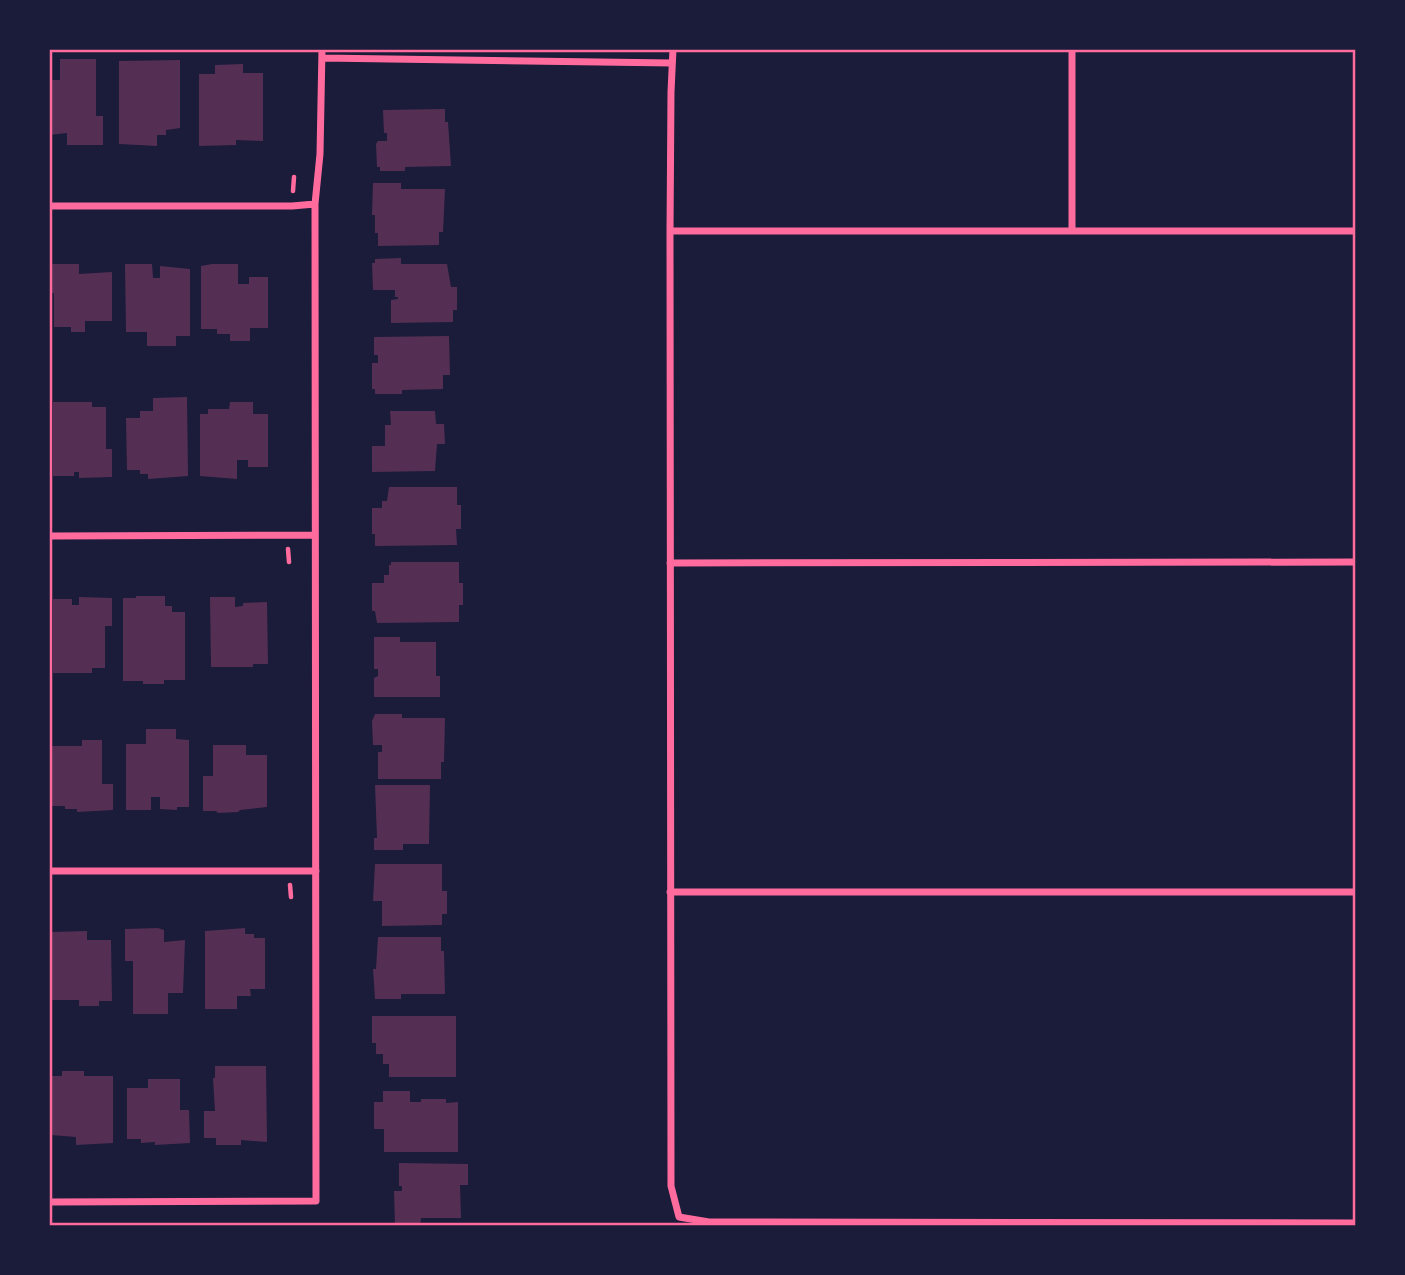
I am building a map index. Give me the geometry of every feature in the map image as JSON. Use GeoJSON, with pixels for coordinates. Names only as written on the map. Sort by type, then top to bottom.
{"type":"FeatureCollection","features":[{"type":"Feature","properties":{"kind":"street"},"geometry":{"type":"LineString","coordinates":[[49,1202],[316,1201],[315,204],[320,154],[322,49]]}},
{"type":"Feature","properties":{"kind":"street"},"geometry":{"type":"LineString","coordinates":[[673,49],[670,231],[671,1186],[679,1217],[709,1222],[1071,1225],[1356,1223]]}},
{"type":"Feature","properties":{"kind":"street"},"geometry":{"type":"LineString","coordinates":[[1072,49],[1072,231]]}},
{"type":"Feature","properties":{"kind":"street"},"geometry":{"type":"LineString","coordinates":[[322,58],[672,63]]}},
{"type":"Feature","properties":{"kind":"street"},"geometry":{"type":"LineString","coordinates":[[49,206],[315,204]]}},
{"type":"Feature","properties":{"kind":"street"},"geometry":{"type":"LineString","coordinates":[[670,231],[1356,231]]}},
{"type":"Feature","properties":{"kind":"street"},"geometry":{"type":"LineString","coordinates":[[49,536],[315,535]]}},
{"type":"Feature","properties":{"kind":"street"},"geometry":{"type":"LineString","coordinates":[[670,563],[1356,562]]}},
{"type":"Feature","properties":{"kind":"street"},"geometry":{"type":"LineString","coordinates":[[49,871],[316,871]]}},
{"type":"Feature","properties":{"kind":"street"},"geometry":{"type":"LineString","coordinates":[[670,892],[1356,892]]}},
{"type":"Feature","properties":{"kind":"building"},"geometry":{"type":"Polygon","coordinates":[[[60,59],[96,59],[96,116],[103,116],[103,145],[67,145],[67,133],[49,135],[49,80],[60,80],[60,59]]]}},
{"type":"Feature","properties":{"kind":"building"},"geometry":{"type":"Polygon","coordinates":[[[180,60],[180,128],[166,130],[166,135],[157,135],[157,146],[119,144],[119,61],[180,60]]]}},
{"type":"Feature","properties":{"kind":"building"},"geometry":{"type":"Polygon","coordinates":[[[243,64],[243,73],[263,73],[263,141],[236,140],[236,145],[199,146],[199,74],[215,74],[215,65],[243,64]]]}},
{"type":"Feature","properties":{"kind":"building"},"geometry":{"type":"Polygon","coordinates":[[[445,109],[451,166],[405,167],[405,171],[380,171],[380,167],[377,167],[376,144],[378,141],[387,141],[383,110],[445,109]]]}},
{"type":"Feature","properties":{"kind":"building"},"geometry":{"type":"Polygon","coordinates":[[[373,183],[401,183],[401,189],[445,189],[443,232],[439,232],[439,245],[378,246],[375,215],[372,215],[373,183]]]}},
{"type":"Feature","properties":{"kind":"building"},"geometry":{"type":"Polygon","coordinates":[[[401,258],[401,264],[447,264],[451,287],[457,287],[457,310],[453,310],[453,322],[391,323],[391,300],[398,297],[395,297],[395,290],[373,290],[372,263],[375,263],[375,259],[401,258]]]}},
{"type":"Feature","properties":{"kind":"building"},"geometry":{"type":"Polygon","coordinates":[[[79,264],[79,274],[112,272],[112,321],[85,321],[85,332],[71,332],[71,327],[54,327],[54,293],[50,293],[50,266],[79,264]]]}},
{"type":"Feature","properties":{"kind":"building"},"geometry":{"type":"Polygon","coordinates":[[[125,264],[152,264],[153,278],[160,278],[160,266],[190,269],[190,336],[176,336],[176,346],[147,346],[147,332],[126,332],[125,264]]]}},
{"type":"Feature","properties":{"kind":"building"},"geometry":{"type":"Polygon","coordinates":[[[238,264],[238,284],[249,284],[249,277],[268,277],[268,328],[250,328],[250,341],[230,341],[230,334],[217,334],[217,329],[201,329],[201,266],[238,264]]]}},
{"type":"Feature","properties":{"kind":"building"},"geometry":{"type":"Polygon","coordinates":[[[449,336],[450,375],[443,375],[443,389],[375,394],[375,389],[372,389],[372,363],[378,363],[378,355],[374,355],[374,337],[449,336]]]}},
{"type":"Feature","properties":{"kind":"building"},"geometry":{"type":"Polygon","coordinates":[[[187,397],[188,476],[148,479],[148,474],[140,474],[140,470],[127,470],[126,418],[140,418],[140,411],[153,411],[153,398],[187,397]]]}},
{"type":"Feature","properties":{"kind":"building"},"geometry":{"type":"Polygon","coordinates":[[[53,402],[92,402],[92,407],[106,407],[106,449],[112,449],[112,477],[79,478],[79,472],[74,472],[74,476],[53,476],[53,402]]]}},
{"type":"Feature","properties":{"kind":"building"},"geometry":{"type":"Polygon","coordinates":[[[230,402],[253,402],[253,414],[268,414],[268,467],[248,467],[248,460],[237,460],[237,479],[200,476],[200,414],[208,414],[208,409],[229,409],[230,402]]]}},
{"type":"Feature","properties":{"kind":"building"},"geometry":{"type":"Polygon","coordinates":[[[390,411],[435,411],[436,424],[444,424],[445,444],[437,444],[435,471],[372,472],[372,446],[385,446],[385,425],[391,425],[390,411]]]}},
{"type":"Feature","properties":{"kind":"building"},"geometry":{"type":"Polygon","coordinates":[[[389,487],[457,487],[457,505],[461,505],[461,529],[456,529],[457,545],[375,546],[372,508],[382,508],[382,501],[387,501],[389,487]]]}},
{"type":"Feature","properties":{"kind":"building"},"geometry":{"type":"Polygon","coordinates":[[[391,562],[459,562],[463,605],[459,605],[459,622],[377,623],[375,611],[372,611],[372,583],[384,583],[384,575],[389,575],[391,562]]]}},
{"type":"Feature","properties":{"kind":"building"},"geometry":{"type":"Polygon","coordinates":[[[165,596],[165,606],[172,606],[172,612],[185,612],[185,680],[164,680],[164,684],[123,681],[123,598],[165,596]]]}},
{"type":"Feature","properties":{"kind":"building"},"geometry":{"type":"Polygon","coordinates":[[[79,597],[112,598],[112,626],[105,626],[105,668],[92,668],[92,673],[53,673],[53,599],[72,599],[72,605],[79,605],[79,597]]]}},
{"type":"Feature","properties":{"kind":"building"},"geometry":{"type":"Polygon","coordinates":[[[210,597],[235,597],[235,607],[243,606],[243,603],[267,602],[268,664],[253,664],[253,667],[211,667],[210,597]]]}},
{"type":"Feature","properties":{"kind":"building"},"geometry":{"type":"Polygon","coordinates":[[[374,637],[400,637],[400,642],[436,642],[436,676],[440,676],[440,697],[374,697],[374,678],[378,676],[378,669],[374,669],[374,637]]]}},
{"type":"Feature","properties":{"kind":"building"},"geometry":{"type":"Polygon","coordinates":[[[375,714],[402,714],[402,718],[445,718],[441,779],[378,779],[378,752],[382,752],[382,745],[373,745],[372,721],[375,714]]]}},
{"type":"Feature","properties":{"kind":"building"},"geometry":{"type":"Polygon","coordinates":[[[146,729],[176,729],[176,739],[189,740],[189,807],[177,807],[177,810],[160,809],[160,797],[151,797],[151,810],[126,810],[126,744],[146,744],[146,729]]]}},
{"type":"Feature","properties":{"kind":"building"},"geometry":{"type":"Polygon","coordinates":[[[82,740],[102,740],[102,784],[113,784],[113,810],[77,812],[77,809],[65,809],[65,806],[49,806],[49,746],[82,746],[82,740]]]}},
{"type":"Feature","properties":{"kind":"building"},"geometry":{"type":"Polygon","coordinates":[[[213,745],[246,745],[246,755],[267,755],[267,807],[238,812],[203,811],[203,776],[213,776],[213,745]]]}},
{"type":"Feature","properties":{"kind":"building"},"geometry":{"type":"Polygon","coordinates":[[[375,785],[430,785],[429,844],[403,844],[403,850],[374,850],[374,838],[377,838],[375,785]]]}},
{"type":"Feature","properties":{"kind":"building"},"geometry":{"type":"Polygon","coordinates":[[[375,864],[442,864],[442,891],[447,891],[447,914],[442,914],[442,925],[382,926],[382,901],[373,901],[375,864]]]}},
{"type":"Feature","properties":{"kind":"building"},"geometry":{"type":"Polygon","coordinates":[[[245,928],[245,934],[254,934],[254,938],[265,938],[265,989],[250,989],[251,996],[237,996],[237,1009],[205,1009],[205,931],[245,928]]]}},
{"type":"Feature","properties":{"kind":"building"},"geometry":{"type":"Polygon","coordinates":[[[125,929],[164,930],[164,942],[185,940],[183,993],[168,993],[168,1014],[133,1014],[133,961],[125,961],[125,929]]]}},
{"type":"Feature","properties":{"kind":"building"},"geometry":{"type":"Polygon","coordinates":[[[87,931],[87,940],[111,940],[112,1001],[99,1001],[99,1006],[79,1006],[79,1000],[51,1000],[51,932],[87,931]]]}},
{"type":"Feature","properties":{"kind":"building"},"geometry":{"type":"Polygon","coordinates":[[[378,937],[441,937],[445,994],[401,994],[401,999],[375,999],[373,969],[376,969],[378,937]]]}},
{"type":"Feature","properties":{"kind":"building"},"geometry":{"type":"Polygon","coordinates":[[[372,1016],[456,1016],[456,1077],[389,1077],[389,1064],[383,1064],[383,1054],[376,1054],[376,1043],[372,1043],[372,1016]]]}},
{"type":"Feature","properties":{"kind":"building"},"geometry":{"type":"Polygon","coordinates":[[[215,1066],[266,1066],[267,1142],[241,1140],[241,1145],[216,1145],[216,1138],[204,1138],[204,1111],[215,1111],[215,1066]]]}},
{"type":"Feature","properties":{"kind":"building"},"geometry":{"type":"Polygon","coordinates":[[[62,1071],[84,1071],[84,1076],[113,1076],[113,1143],[76,1145],[76,1137],[51,1135],[51,1076],[62,1076],[62,1071]]]}},
{"type":"Feature","properties":{"kind":"building"},"geometry":{"type":"Polygon","coordinates":[[[148,1079],[180,1079],[180,1110],[189,1110],[190,1143],[155,1145],[155,1142],[141,1143],[141,1139],[127,1139],[127,1088],[148,1088],[148,1079]]]}},
{"type":"Feature","properties":{"kind":"building"},"geometry":{"type":"Polygon","coordinates":[[[383,1091],[410,1091],[410,1102],[446,1099],[446,1103],[458,1102],[458,1152],[384,1152],[384,1129],[374,1129],[374,1102],[383,1102],[383,1091]]]}},
{"type":"Feature","properties":{"kind":"building"},"geometry":{"type":"Polygon","coordinates":[[[399,1163],[468,1164],[468,1185],[460,1185],[461,1218],[421,1218],[420,1226],[395,1226],[394,1191],[402,1191],[402,1186],[399,1186],[399,1163]]]}}]}
